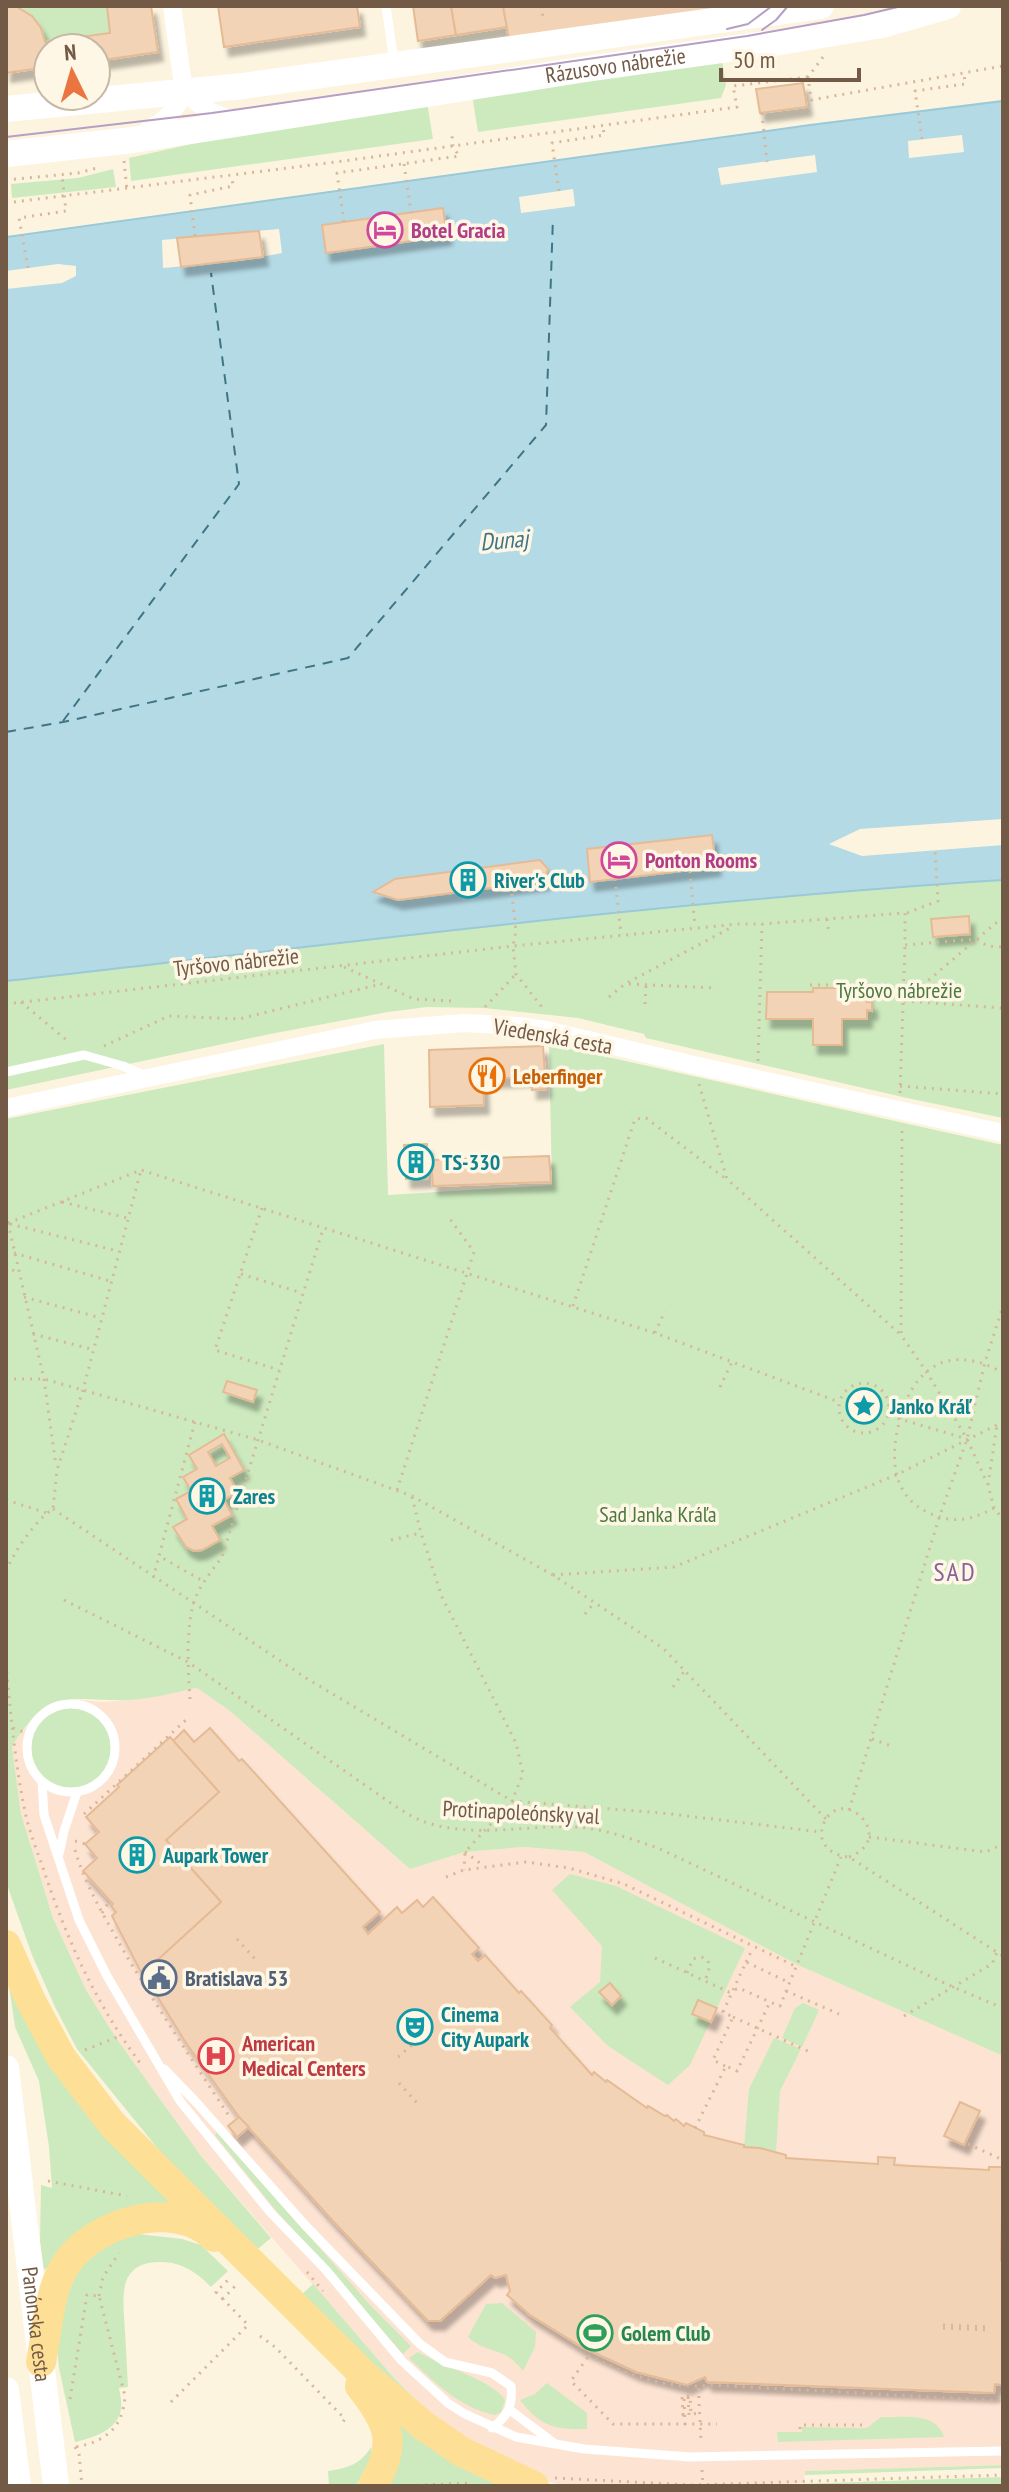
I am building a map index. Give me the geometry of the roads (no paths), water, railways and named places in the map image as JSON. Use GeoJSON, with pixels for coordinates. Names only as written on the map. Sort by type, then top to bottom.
{"type":"FeatureCollection","features":[{"type":"Feature","properties":{"kind":"main road"},"geometry":{"type":"LineString","coordinates":[[770,44],[882,25],[948,6]]}},
{"type":"Feature","properties":{"kind":"main road","name":"Rázusovo nábrežie"},"geometry":{"type":"LineString","coordinates":[[9,97],[184,92],[243,86],[804,7]]}},
{"type":"Feature","properties":{"kind":"main road","name":"Rázusovo nábrežie"},"geometry":{"type":"LineString","coordinates":[[6,154],[128,151],[250,121],[770,44]]}},
{"type":"Feature","properties":{"kind":"main road"},"geometry":{"type":"LineString","coordinates":[[6,1945],[61,2057],[112,2124],[364,2375],[424,2426],[462,2452],[542,2482]]}},
{"type":"Feature","properties":{"kind":"main road","name":"Panónska cesta"},"geometry":{"type":"LineString","coordinates":[[6,2068],[41,2362],[59,2413],[56,2486]]}},
{"type":"Feature","properties":{"kind":"main road"},"geometry":{"type":"LineString","coordinates":[[41,2362],[54,2293],[69,2260],[109,2229],[161,2217],[185,2221],[209,2232],[357,2382],[379,2410],[385,2423],[387,2449],[373,2486]]}},
{"type":"Feature","properties":{"kind":"main road","name":"Panónska cesta"},"geometry":{"type":"LineString","coordinates":[[6,2390],[18,2486]]}},
{"type":"Feature","properties":{"kind":"street"},"geometry":{"type":"LineString","coordinates":[[128,151],[167,118],[184,92],[172,6]]}},
{"type":"Feature","properties":{"kind":"street","name":"Rázusovo nábrežie"},"geometry":{"type":"LineString","coordinates":[[770,44],[790,28],[804,7]]}},
{"type":"Feature","properties":{"kind":"street"},"geometry":{"type":"LineString","coordinates":[[184,92],[200,106],[225,118],[250,121]]}},
{"type":"Feature","properties":{"kind":"street","name":"Viedenská cesta"},"geometry":{"type":"LineString","coordinates":[[6,1108],[375,1030],[464,1023],[546,1030],[1003,1133]]}},
{"type":"Feature","properties":{"kind":"lane"},"geometry":{"type":"LineString","coordinates":[[386,6],[395,65]]}},
{"type":"Feature","properties":{"kind":"lane"},"geometry":{"type":"LineString","coordinates":[[6,1072],[84,1055],[149,1077]]}},
{"type":"Feature","properties":{"kind":"lane"},"geometry":{"type":"LineString","coordinates":[[69,1705],[86,1707],[104,1720],[114,1744],[110,1767],[93,1786],[77,1792],[52,1788],[42,1782],[28,1760],[29,1734],[44,1713],[69,1705]]}},
{"type":"Feature","properties":{"kind":"lane"},"geometry":{"type":"LineString","coordinates":[[42,1782],[44,1815],[67,1889],[89,1940],[153,2059],[180,2101],[260,2200],[325,2269],[402,2361],[449,2404],[492,2428],[516,2437],[584,2449],[690,2457],[1003,2451]]}},
{"type":"Feature","properties":{"kind":"lane"},"geometry":{"type":"LineString","coordinates":[[59,1857],[77,1792]]}},
{"type":"Feature","properties":{"kind":"lane"},"geometry":{"type":"LineString","coordinates":[[153,2059],[195,2101],[305,2225],[420,2344],[445,2362],[492,2373],[511,2386],[510,2410],[492,2428]]}},
{"type":"Feature","properties":{"kind":"lane"},"geometry":{"type":"LineString","coordinates":[[510,2410],[557,2445]]}},
{"type":"Feature","properties":{"kind":"water","name":"Dunaj"},"geometry":{"type":"Polygon","coordinates":[[[1003,101],[1003,880],[629,911],[6,981],[6,237],[1003,101]]]}},
{"type":"Feature","properties":{"kind":"tram line"},"geometry":{"type":"LineString","coordinates":[[727,29],[748,24],[772,6]]}},
{"type":"Feature","properties":{"kind":"tram line"},"geometry":{"type":"LineString","coordinates":[[762,30],[788,6]]}},
{"type":"Feature","properties":{"kind":"tram line"},"geometry":{"type":"LineString","coordinates":[[6,137],[212,113],[747,36],[902,6]]}},
{"type":"Feature","properties":{"kind":"place","name":"Botel Gracia"},"geometry":{"type":"Point","coordinates":[385,230]}},
{"type":"Feature","properties":{"kind":"place","name":"Ponton Rooms"},"geometry":{"type":"Point","coordinates":[619,860]}},
{"type":"Feature","properties":{"kind":"place","name":"River's Club"},"geometry":{"type":"Point","coordinates":[468,880]}},
{"type":"Feature","properties":{"kind":"place","name":"Leberfinger"},"geometry":{"type":"Point","coordinates":[487,1076]}},
{"type":"Feature","properties":{"kind":"place","name":"TS-330"},"geometry":{"type":"Point","coordinates":[416,1162]}},
{"type":"Feature","properties":{"kind":"place","name":"Janko Kráľ"},"geometry":{"type":"Point","coordinates":[864,1406]}},
{"type":"Feature","properties":{"kind":"place","name":"Zares"},"geometry":{"type":"Point","coordinates":[207,1496]}},
{"type":"Feature","properties":{"kind":"place","name":"Aupark Tower"},"geometry":{"type":"Point","coordinates":[137,1855]}},
{"type":"Feature","properties":{"kind":"place","name":"Bratislava 53"},"geometry":{"type":"Point","coordinates":[159,1978]}},
{"type":"Feature","properties":{"kind":"place","name":"Cinema City Aupark"},"geometry":{"type":"Point","coordinates":[415,2027]}},
{"type":"Feature","properties":{"kind":"place","name":"American Medical Centers"},"geometry":{"type":"Point","coordinates":[216,2056]}},
{"type":"Feature","properties":{"kind":"place","name":"Golem Club"},"geometry":{"type":"Point","coordinates":[595,2333]}},
{"type":"Feature","properties":{"kind":"district","name":"SAD"},"geometry":{"type":"Point","coordinates":[955,1571]}},
{"type":"Feature","properties":{"kind":"park label","name":"Tyršovo nábrežie"},"geometry":{"type":"Point","coordinates":[899,990]}},
{"type":"Feature","properties":{"kind":"park label","name":"Sad Janka Kráľa"},"geometry":{"type":"Point","coordinates":[658,1514]}}]}
